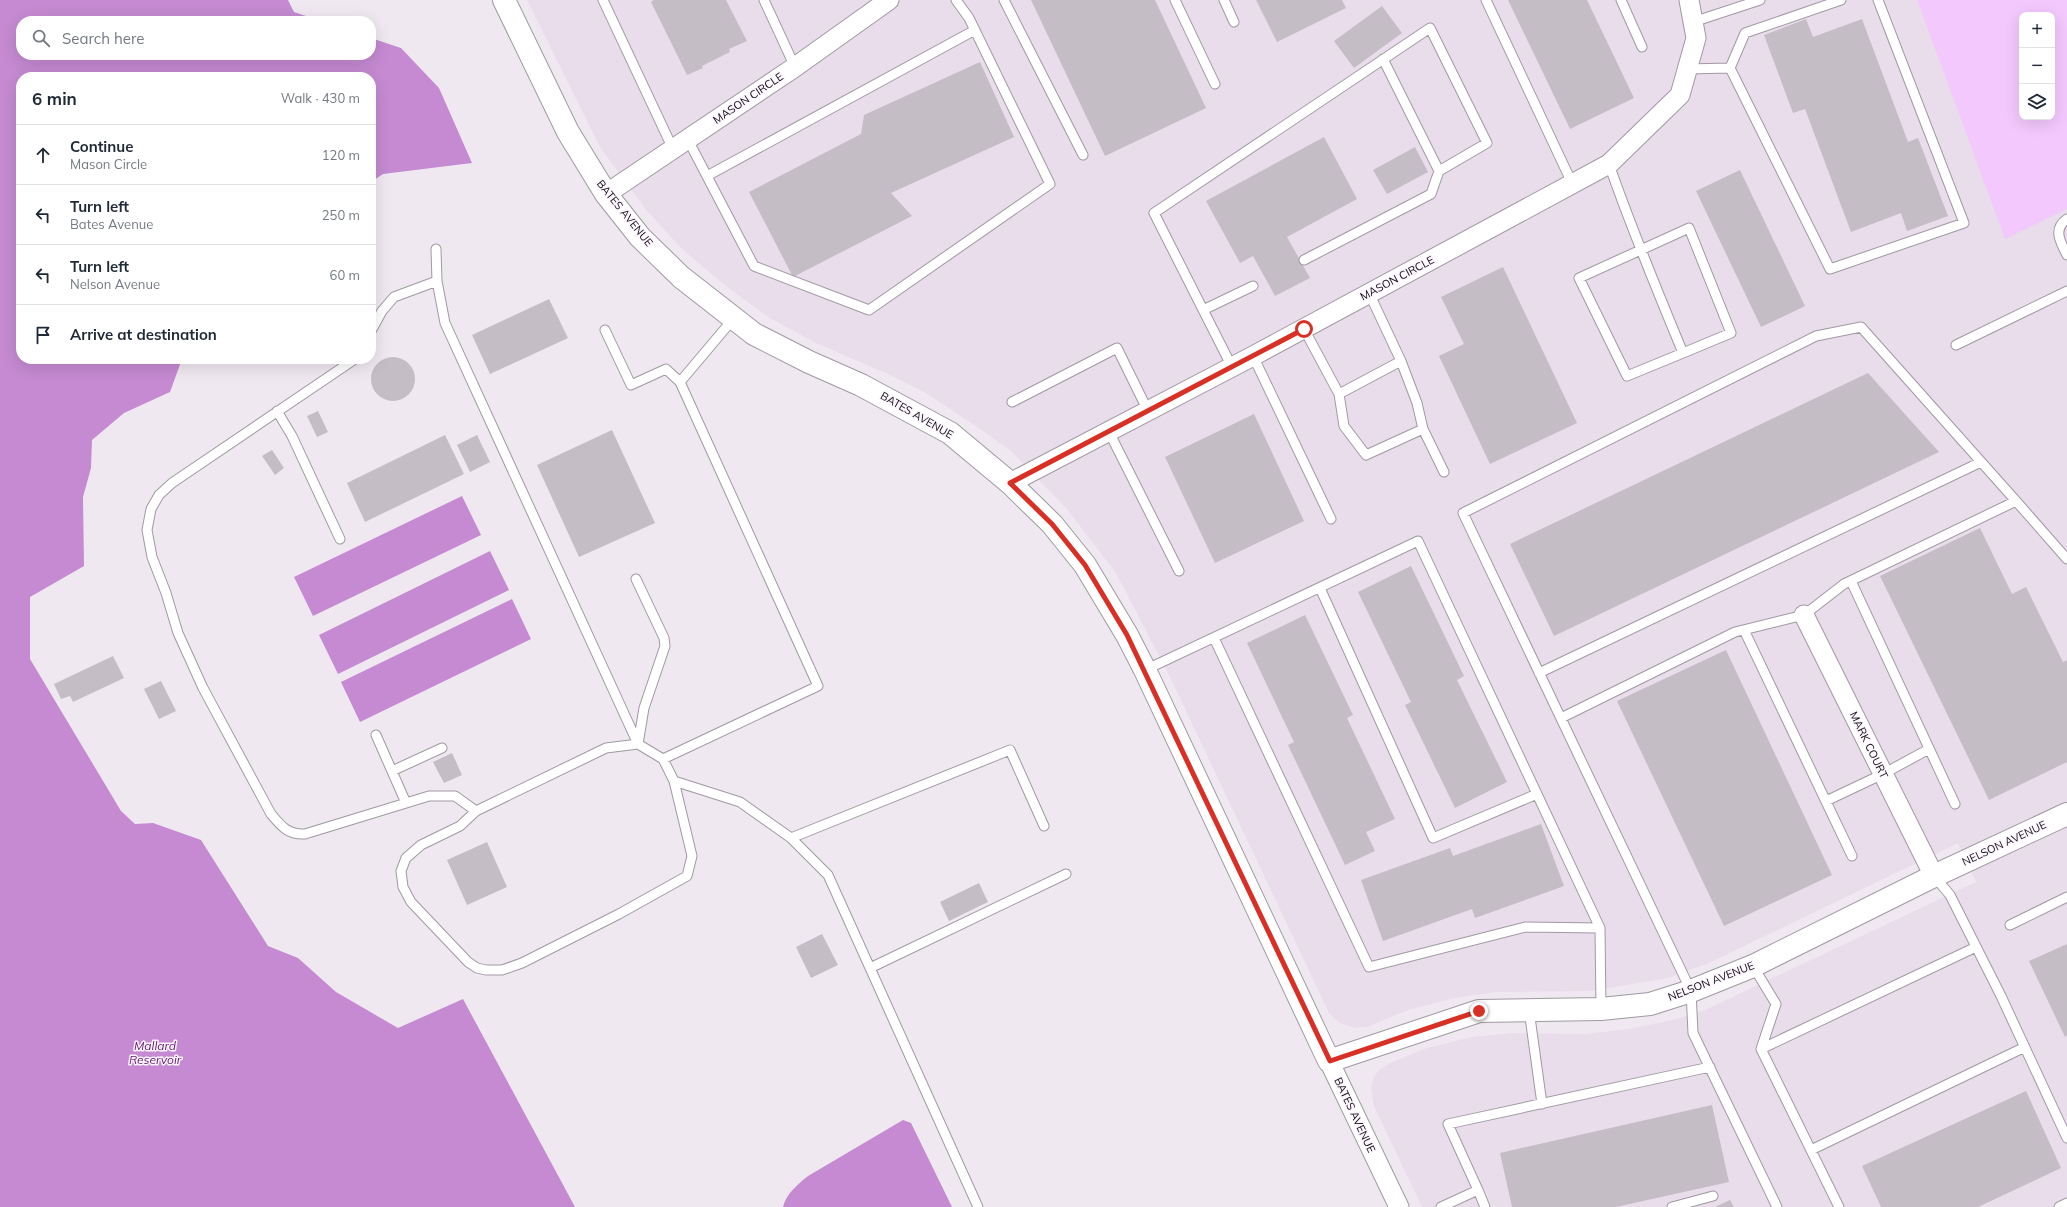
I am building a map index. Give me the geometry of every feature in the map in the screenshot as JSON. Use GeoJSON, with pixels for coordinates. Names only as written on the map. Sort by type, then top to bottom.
{"type":"FeatureCollection","features":[{"type":"Feature","properties":{"kind":"street","name":"BATES AVENUE"},"geometry":{"type":"LineString","coordinates":[[504,0],[568,132],[606,194],[640,237],[681,277],[754,334],[809,362],[861,385],[950,433],[1010,483],[1052,524],[1085,565],[1127,635],[1145,670],[1399,1207]]}},
{"type":"Feature","properties":{"kind":"street","name":"MASON CIRCLE"},"geometry":{"type":"LineString","coordinates":[[606,194],[795,67],[889,0]]}},
{"type":"Feature","properties":{"kind":"street","name":"MASON CIRCLE"},"geometry":{"type":"LineString","coordinates":[[1010,483],[1304,329],[1609,164],[1680,95],[1696,38],[1689,0]]}},
{"type":"Feature","properties":{"kind":"street","name":"MARK COURT"},"geometry":{"type":"LineString","coordinates":[[1804,614],[1934,876]]}},
{"type":"Feature","properties":{"kind":"street","name":"NELSON AVENUE"},"geometry":{"type":"LineString","coordinates":[[1330,1061],[1479,1011],[1601,1009],[1650,1004],[1691,991],[1754,966],[1934,876],[2067,814]]}},
{"type":"Feature","properties":{"kind":"lane"},"geometry":{"type":"LineString","coordinates":[[603,0],[681,144],[707,176],[754,266],[869,310],[1050,184],[975,30],[956,0]]}},
{"type":"Feature","properties":{"kind":"lane"},"geometry":{"type":"LineString","coordinates":[[764,0],[795,67]]}},
{"type":"Feature","properties":{"kind":"lane"},"geometry":{"type":"LineString","coordinates":[[1004,0],[1083,155]]}},
{"type":"Feature","properties":{"kind":"lane"},"geometry":{"type":"LineString","coordinates":[[1175,0],[1216,84]]}},
{"type":"Feature","properties":{"kind":"lane"},"geometry":{"type":"LineString","coordinates":[[1224,0],[1234,22]]}},
{"type":"Feature","properties":{"kind":"lane"},"geometry":{"type":"LineString","coordinates":[[1486,0],[1572,183]]}},
{"type":"Feature","properties":{"kind":"lane"},"geometry":{"type":"LineString","coordinates":[[1621,0],[1642,47]]}},
{"type":"Feature","properties":{"kind":"lane"},"geometry":{"type":"LineString","coordinates":[[1693,22],[1747,2],[1760,0]]}},
{"type":"Feature","properties":{"kind":"lane"},"geometry":{"type":"LineString","coordinates":[[1841,0],[1745,33],[1730,68],[1830,269],[1964,223],[1878,0]]}},
{"type":"Feature","properties":{"kind":"lane"},"geometry":{"type":"LineString","coordinates":[[1232,367],[1154,212],[1430,28],[1487,143],[1439,171],[1431,194],[1304,260]]}},
{"type":"Feature","properties":{"kind":"lane"},"geometry":{"type":"LineString","coordinates":[[707,176],[975,30]]}},
{"type":"Feature","properties":{"kind":"lane"},"geometry":{"type":"LineString","coordinates":[[1383,59],[1439,171]]}},
{"type":"Feature","properties":{"kind":"lane"},"geometry":{"type":"LineString","coordinates":[[1687,69],[1730,68]]}},
{"type":"Feature","properties":{"kind":"lane"},"geometry":{"type":"LineString","coordinates":[[1609,164],[1640,250],[1683,353]]}},
{"type":"Feature","properties":{"kind":"lane"},"geometry":{"type":"LineString","coordinates":[[2067,219],[2062,222],[2058,230],[2067,256]]}},
{"type":"Feature","properties":{"kind":"lane"},"geometry":{"type":"LineString","coordinates":[[1688,228],[1731,333],[1627,376],[1579,278],[1640,250],[1688,228]]}},
{"type":"Feature","properties":{"kind":"lane"},"geometry":{"type":"LineString","coordinates":[[436,249],[437,281],[445,323],[638,744],[663,759],[674,781],[692,856],[686,876],[619,914],[522,963],[502,970],[477,968],[468,962],[411,902],[403,887],[401,871],[406,858],[421,845],[460,826],[476,811],[606,748],[638,744]]}},
{"type":"Feature","properties":{"kind":"lane"},"geometry":{"type":"LineString","coordinates":[[376,322],[382,311],[394,298],[437,281]]}},
{"type":"Feature","properties":{"kind":"lane"},"geometry":{"type":"LineString","coordinates":[[1203,310],[1253,286]]}},
{"type":"Feature","properties":{"kind":"lane"},"geometry":{"type":"LineString","coordinates":[[1956,345],[2067,291]]}},
{"type":"Feature","properties":{"kind":"lane"},"geometry":{"type":"LineString","coordinates":[[1369,294],[1401,361],[1417,403],[1423,429],[1444,472]]}},
{"type":"Feature","properties":{"kind":"lane"},"geometry":{"type":"LineString","coordinates":[[680,382],[734,318]]}},
{"type":"Feature","properties":{"kind":"lane"},"geometry":{"type":"LineString","coordinates":[[1777,1207],[1693,1033],[1691,991],[1463,513],[1816,336],[1861,327],[2067,559]]}},
{"type":"Feature","properties":{"kind":"lane"},"geometry":{"type":"LineString","coordinates":[[1304,329],[1339,394],[1344,426],[1366,455],[1423,429]]}},
{"type":"Feature","properties":{"kind":"lane"},"geometry":{"type":"LineString","coordinates":[[605,330],[631,385],[666,369],[680,382],[818,686],[663,759]]}},
{"type":"Feature","properties":{"kind":"lane"},"geometry":{"type":"LineString","coordinates":[[1012,402],[1117,348],[1148,411]]}},
{"type":"Feature","properties":{"kind":"lane"},"geometry":{"type":"LineString","coordinates":[[1253,356],[1331,519]]}},
{"type":"Feature","properties":{"kind":"lane"},"geometry":{"type":"LineString","coordinates":[[1339,394],[1401,361]]}},
{"type":"Feature","properties":{"kind":"lane"},"geometry":{"type":"LineString","coordinates":[[348,364],[172,483],[159,495],[151,509],[147,530],[152,557],[166,593],[178,633],[203,688],[271,814],[286,831],[296,834],[306,834],[429,796],[455,796],[476,811]]}},
{"type":"Feature","properties":{"kind":"lane"},"geometry":{"type":"LineString","coordinates":[[277,411],[292,436],[340,539]]}},
{"type":"Feature","properties":{"kind":"lane"},"geometry":{"type":"LineString","coordinates":[[1109,432],[1180,571]]}},
{"type":"Feature","properties":{"kind":"lane"},"geometry":{"type":"LineString","coordinates":[[1539,673],[1981,462]]}},
{"type":"Feature","properties":{"kind":"lane"},"geometry":{"type":"LineString","coordinates":[[1561,718],[1735,632],[1804,614],[1844,584],[2016,502]]}},
{"type":"Feature","properties":{"kind":"lane"},"geometry":{"type":"LineString","coordinates":[[1145,670],[1418,541],[1600,928],[1601,1009]]}},
{"type":"Feature","properties":{"kind":"lane"},"geometry":{"type":"LineString","coordinates":[[636,579],[664,638],[666,646],[644,708],[638,744]]}},
{"type":"Feature","properties":{"kind":"lane"},"geometry":{"type":"LineString","coordinates":[[1851,581],[1955,804]]}},
{"type":"Feature","properties":{"kind":"lane"},"geometry":{"type":"LineString","coordinates":[[1320,588],[1433,838],[1537,794]]}},
{"type":"Feature","properties":{"kind":"lane"},"geometry":{"type":"LineString","coordinates":[[1744,630],[1852,856]]}},
{"type":"Feature","properties":{"kind":"lane"},"geometry":{"type":"LineString","coordinates":[[1214,638],[1369,967],[1526,927],[1600,928]]}},
{"type":"Feature","properties":{"kind":"lane"},"geometry":{"type":"LineString","coordinates":[[376,735],[406,803]]}},
{"type":"Feature","properties":{"kind":"lane"},"geometry":{"type":"LineString","coordinates":[[392,771],[442,748]]}},
{"type":"Feature","properties":{"kind":"lane"},"geometry":{"type":"LineString","coordinates":[[1826,801],[1883,774],[1929,749]]}},
{"type":"Feature","properties":{"kind":"lane"},"geometry":{"type":"LineString","coordinates":[[791,838],[1010,750],[1044,826]]}},
{"type":"Feature","properties":{"kind":"lane"},"geometry":{"type":"LineString","coordinates":[[674,781],[740,802],[791,838],[828,875],[978,1207]]}},
{"type":"Feature","properties":{"kind":"lane"},"geometry":{"type":"LineString","coordinates":[[870,968],[1066,874]]}},
{"type":"Feature","properties":{"kind":"lane"},"geometry":{"type":"LineString","coordinates":[[1934,876],[1950,895],[2025,1047],[2067,1138]]}},
{"type":"Feature","properties":{"kind":"lane"},"geometry":{"type":"LineString","coordinates":[[2010,925],[2067,897]]}},
{"type":"Feature","properties":{"kind":"lane"},"geometry":{"type":"LineString","coordinates":[[1761,1049],[1976,947]]}},
{"type":"Feature","properties":{"kind":"lane"},"geometry":{"type":"LineString","coordinates":[[1754,966],[1776,1004],[1761,1049],[1839,1207]]}},
{"type":"Feature","properties":{"kind":"lane"},"geometry":{"type":"LineString","coordinates":[[1529,1010],[1542,1104]]}},
{"type":"Feature","properties":{"kind":"lane"},"geometry":{"type":"LineString","coordinates":[[1811,1150],[2025,1047]]}},
{"type":"Feature","properties":{"kind":"lane"},"geometry":{"type":"LineString","coordinates":[[1485,1207],[1448,1124],[1710,1067]]}},
{"type":"Feature","properties":{"kind":"lane"},"geometry":{"type":"LineString","coordinates":[[1441,1207],[1478,1190]]}},
{"type":"Feature","properties":{"kind":"lane"},"geometry":{"type":"LineString","coordinates":[[1672,1207],[1713,1196]]}},
{"type":"Feature","properties":{"kind":"lane"},"geometry":{"type":"LineString","coordinates":[[2059,1207],[2067,1203]]}},
{"type":"Feature","properties":{"kind":"shaded area"},"geometry":{"type":"Polygon","coordinates":[[[527,0],[1917,0],[2005,238],[2067,209],[2067,1207],[1422,1207],[1374,1106],[1371,1089],[1373,1079],[1378,1071],[1392,1062],[1427,1048],[1472,1037],[1511,1033],[1585,1034],[1629,1029],[1673,1020],[1703,1011],[1976,882],[1958,843],[1709,963],[1668,978],[1590,991],[1496,992],[1455,998],[1408,1010],[1367,1027],[1355,1028],[1340,1023],[1329,1013],[1169,675],[1116,573],[1066,508],[1011,451],[983,431],[926,393],[888,374],[816,343],[768,317],[722,283],[683,250],[647,211],[600,147],[527,0]]]}},
{"type":"Feature","properties":{"kind":"shaded area"},"geometry":{"type":"Polygon","coordinates":[[[1917,0],[2067,0],[2067,209],[2005,239],[1917,0]]]}},
{"type":"Feature","properties":{"kind":"water","name":"Mallard Reservoir"},"geometry":{"type":"Polygon","coordinates":[[[0,0],[288,0],[294,12],[306,16],[16,16],[16,60],[376,60],[376,40],[401,48],[439,88],[472,163],[383,174],[376,179],[376,72],[16,72],[16,364],[180,364],[170,392],[124,413],[92,440],[91,468],[83,497],[84,566],[30,597],[30,659],[121,811],[135,824],[153,823],[201,840],[268,946],[298,958],[336,992],[398,1028],[463,999],[575,1207],[0,1207],[0,0]]]}},
{"type":"Feature","properties":{"kind":"water"},"geometry":{"type":"Polygon","coordinates":[[[462,496],[481,535],[313,616],[294,577],[462,496]]]}},
{"type":"Feature","properties":{"kind":"water"},"geometry":{"type":"Polygon","coordinates":[[[490,551],[509,590],[338,674],[319,635],[490,551]]]}},
{"type":"Feature","properties":{"kind":"water"},"geometry":{"type":"Polygon","coordinates":[[[512,599],[531,639],[360,722],[341,682],[512,599]]]}},
{"type":"Feature","properties":{"kind":"water"},"geometry":{"type":"Polygon","coordinates":[[[903,1120],[911,1123],[952,1207],[783,1207],[787,1198],[796,1186],[808,1176],[903,1120]]]}},
{"type":"Feature","properties":{"kind":"building"},"geometry":{"type":"Polygon","coordinates":[[[654,0],[726,0],[747,41],[729,49],[730,52],[702,66],[703,68],[687,75],[651,2],[654,0]]]}},
{"type":"Feature","properties":{"kind":"building"},"geometry":{"type":"Polygon","coordinates":[[[1031,0],[1155,0],[1206,108],[1105,156],[1031,0]]]}},
{"type":"Feature","properties":{"kind":"building"},"geometry":{"type":"Polygon","coordinates":[[[1256,0],[1342,0],[1346,8],[1277,42],[1256,0]]]}},
{"type":"Feature","properties":{"kind":"building"},"geometry":{"type":"Polygon","coordinates":[[[1508,0],[1587,0],[1634,98],[1570,129],[1508,0]]]}},
{"type":"Feature","properties":{"kind":"building"},"geometry":{"type":"Polygon","coordinates":[[[1382,6],[1402,33],[1354,68],[1334,41],[1382,6]]]}},
{"type":"Feature","properties":{"kind":"building"},"geometry":{"type":"Polygon","coordinates":[[[1806,19],[1813,37],[1862,19],[1908,142],[1918,138],[1948,216],[1907,231],[1901,213],[1851,232],[1805,109],[1793,113],[1764,35],[1806,19]]]}},
{"type":"Feature","properties":{"kind":"building"},"geometry":{"type":"Polygon","coordinates":[[[980,62],[1014,137],[891,193],[912,216],[793,277],[749,192],[861,134],[864,115],[980,62]]]}},
{"type":"Feature","properties":{"kind":"building"},"geometry":{"type":"Polygon","coordinates":[[[1324,137],[1357,199],[1287,237],[1310,278],[1275,296],[1253,256],[1240,263],[1206,201],[1324,137]]]}},
{"type":"Feature","properties":{"kind":"building"},"geometry":{"type":"Polygon","coordinates":[[[1415,147],[1428,172],[1387,194],[1373,170],[1415,147]]]}},
{"type":"Feature","properties":{"kind":"building"},"geometry":{"type":"Polygon","coordinates":[[[1740,170],[1805,306],[1761,327],[1696,191],[1740,170]]]}},
{"type":"Feature","properties":{"kind":"building"},"geometry":{"type":"Polygon","coordinates":[[[1503,267],[1577,423],[1490,464],[1439,356],[1464,344],[1441,297],[1503,267]]]}},
{"type":"Feature","properties":{"kind":"building"},"geometry":{"type":"Polygon","coordinates":[[[549,299],[568,338],[490,374],[472,335],[549,299]]]}},
{"type":"Feature","properties":{"kind":"building"},"geometry":{"type":"Polygon","coordinates":[[[393,357],[405,361],[411,367],[415,379],[411,391],[405,397],[393,401],[381,397],[375,391],[371,379],[375,367],[381,361],[393,357]]]}},
{"type":"Feature","properties":{"kind":"building"},"geometry":{"type":"Polygon","coordinates":[[[1868,373],[1939,452],[1554,636],[1510,544],[1868,373]]]}},
{"type":"Feature","properties":{"kind":"building"},"geometry":{"type":"Polygon","coordinates":[[[318,411],[328,432],[317,437],[307,416],[318,411]]]}},
{"type":"Feature","properties":{"kind":"building"},"geometry":{"type":"Polygon","coordinates":[[[1254,414],[1304,521],[1215,563],[1165,457],[1254,414]]]}},
{"type":"Feature","properties":{"kind":"building"},"geometry":{"type":"Polygon","coordinates":[[[612,430],[655,523],[579,557],[537,465],[612,430]]]}},
{"type":"Feature","properties":{"kind":"building"},"geometry":{"type":"Polygon","coordinates":[[[445,435],[464,474],[365,522],[347,483],[445,435]]]}},
{"type":"Feature","properties":{"kind":"building"},"geometry":{"type":"Polygon","coordinates":[[[477,435],[490,462],[470,472],[457,445],[477,435]]]}},
{"type":"Feature","properties":{"kind":"building"},"geometry":{"type":"Polygon","coordinates":[[[272,450],[284,468],[275,475],[262,456],[272,450]]]}},
{"type":"Feature","properties":{"kind":"building"},"geometry":{"type":"Polygon","coordinates":[[[1980,528],[2012,594],[2026,587],[2063,662],[2067,660],[2067,762],[1989,800],[1880,576],[1980,528]]]}},
{"type":"Feature","properties":{"kind":"building"},"geometry":{"type":"Polygon","coordinates":[[[1411,566],[1464,676],[1457,680],[1507,782],[1455,808],[1405,705],[1411,702],[1358,592],[1411,566]]]}},
{"type":"Feature","properties":{"kind":"building"},"geometry":{"type":"Polygon","coordinates":[[[1305,615],[1353,715],[1347,718],[1395,819],[1366,832],[1375,851],[1345,865],[1288,745],[1294,742],[1247,643],[1305,615]]]}},
{"type":"Feature","properties":{"kind":"building"},"geometry":{"type":"Polygon","coordinates":[[[1726,650],[1832,875],[1724,926],[1617,701],[1726,650]]]}},
{"type":"Feature","properties":{"kind":"building"},"geometry":{"type":"Polygon","coordinates":[[[113,656],[124,678],[73,702],[70,696],[61,699],[54,684],[113,656]]]}},
{"type":"Feature","properties":{"kind":"building"},"geometry":{"type":"Polygon","coordinates":[[[161,681],[176,711],[159,719],[144,689],[161,681]]]}},
{"type":"Feature","properties":{"kind":"building"},"geometry":{"type":"Polygon","coordinates":[[[452,753],[462,775],[444,783],[433,762],[452,753]]]}},
{"type":"Feature","properties":{"kind":"building"},"geometry":{"type":"Polygon","coordinates":[[[1541,824],[1564,886],[1475,918],[1472,909],[1383,941],[1361,880],[1450,848],[1453,856],[1541,824]]]}},
{"type":"Feature","properties":{"kind":"building"},"geometry":{"type":"Polygon","coordinates":[[[487,842],[507,887],[467,905],[447,860],[487,842]]]}},
{"type":"Feature","properties":{"kind":"building"},"geometry":{"type":"Polygon","coordinates":[[[979,883],[988,902],[949,921],[940,902],[979,883]]]}},
{"type":"Feature","properties":{"kind":"building"},"geometry":{"type":"Polygon","coordinates":[[[822,934],[838,965],[811,978],[796,947],[822,934]]]}},
{"type":"Feature","properties":{"kind":"building"},"geometry":{"type":"Polygon","coordinates":[[[2067,944],[2067,1035],[2065,1037],[2029,961],[2067,944]]]}},
{"type":"Feature","properties":{"kind":"building"},"geometry":{"type":"Polygon","coordinates":[[[2026,1091],[2061,1168],[1978,1207],[1881,1207],[1862,1166],[2026,1091]]]}},
{"type":"Feature","properties":{"kind":"building"},"geometry":{"type":"Polygon","coordinates":[[[1712,1105],[1729,1182],[1616,1207],[1512,1207],[1500,1153],[1712,1105]]]}},
{"type":"Feature","properties":{"kind":"building"},"geometry":{"type":"Polygon","coordinates":[[[1730,1200],[1734,1207],[1715,1207],[1730,1200]]]}},
{"type":"Feature","properties":{"kind":"route"},"geometry":{"type":"LineString","coordinates":[[1304,329],[1041,465],[1010,483],[1052,524],[1085,565],[1127,635],[1330,1061],[1479,1011]]}}]}
